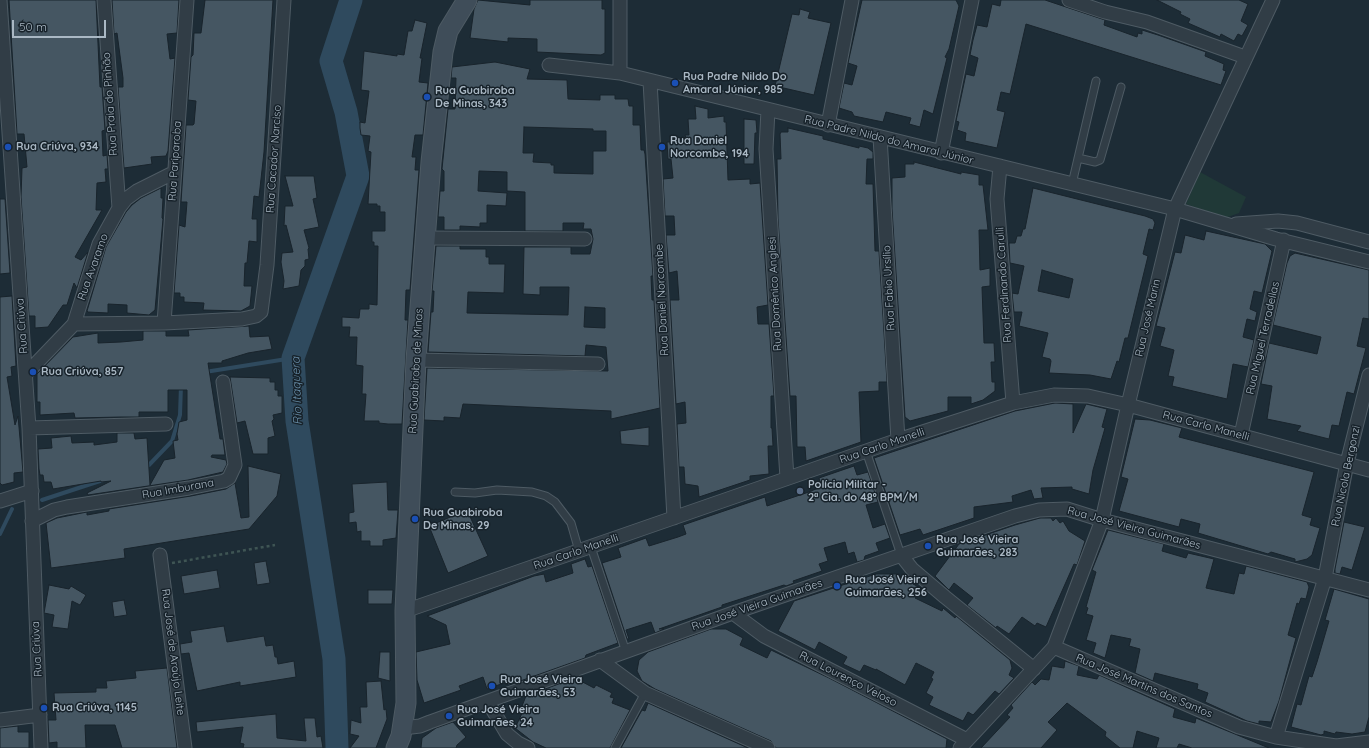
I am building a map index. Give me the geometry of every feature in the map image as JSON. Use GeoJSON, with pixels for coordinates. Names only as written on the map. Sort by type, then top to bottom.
{"type":"FeatureCollection","features":[{"type":"Feature","properties":{"kind":"street","name":"Rua Criúva"},"geometry":{"type":"LineString","coordinates":[[0,0],[2,73],[29,428],[41,748]]}},
{"type":"Feature","properties":{"kind":"street","name":"Rua Praia do Pinhão"},"geometry":{"type":"LineString","coordinates":[[104,0],[119,208]]}},
{"type":"Feature","properties":{"kind":"street","name":"Rua Pariparoba"},"geometry":{"type":"LineString","coordinates":[[164,323],[187,0]]}},
{"type":"Feature","properties":{"kind":"street","name":"Rua Cacador Narciso"},"geometry":{"type":"LineString","coordinates":[[164,323],[242,319],[256,316],[261,312],[265,284],[284,0]]}},
{"type":"Feature","properties":{"kind":"street","name":"Rua Guabiroba de Minas"},"geometry":{"type":"LineString","coordinates":[[402,740],[406,691],[405,611],[416,360],[425,238],[443,52],[448,31],[467,0]]}},
{"type":"Feature","properties":{"kind":"street"},"geometry":{"type":"LineString","coordinates":[[620,0],[620,73]]}},
{"type":"Feature","properties":{"kind":"street"},"geometry":{"type":"LineString","coordinates":[[828,125],[852,0]]}},
{"type":"Feature","properties":{"kind":"street"},"geometry":{"type":"LineString","coordinates":[[941,153],[972,0]]}},
{"type":"Feature","properties":{"kind":"street"},"geometry":{"type":"LineString","coordinates":[[1069,0],[1105,12],[1147,22],[1245,57]]}},
{"type":"Feature","properties":{"kind":"street","name":"Rua José Marin"},"geometry":{"type":"LineString","coordinates":[[1054,647],[1102,520],[1174,209],[1245,57],[1269,1]]}},
{"type":"Feature","properties":{"kind":"street","name":"Rua Padre Nildo do Amaral Júnior"},"geometry":{"type":"LineString","coordinates":[[549,65],[620,73],[1174,209],[1226,225],[1369,262]]}},
{"type":"Feature","properties":{"kind":"street","name":"Rua Daniel Norcombe"},"geometry":{"type":"LineString","coordinates":[[650,81],[674,518]]}},
{"type":"Feature","properties":{"kind":"street","name":"Rua Domênico Anglesi"},"geometry":{"type":"LineString","coordinates":[[768,110],[766,149],[787,478]]}},
{"type":"Feature","properties":{"kind":"street","name":"Rua Fabio Ursílio"},"geometry":{"type":"LineString","coordinates":[[880,137],[898,440]]}},
{"type":"Feature","properties":{"kind":"street","name":"Rua Ferdinando Carulli"},"geometry":{"type":"LineString","coordinates":[[1000,166],[997,199],[1013,403]]}},
{"type":"Feature","properties":{"kind":"street","name":"Rua Avaramo"},"geometry":{"type":"LineString","coordinates":[[26,374],[74,324],[99,244],[119,208],[126,199],[137,191],[174,173]]}},
{"type":"Feature","properties":{"kind":"street","name":"Rua Padre Nildo do Amaral Júnior"},"geometry":{"type":"LineString","coordinates":[[1226,225],[1278,221],[1297,223],[1369,242]]}},
{"type":"Feature","properties":{"kind":"street"},"geometry":{"type":"LineString","coordinates":[[425,238],[585,239]]}},
{"type":"Feature","properties":{"kind":"street","name":"Rua Miguel Terradellas"},"geometry":{"type":"LineString","coordinates":[[1241,435],[1284,240]]}},
{"type":"Feature","properties":{"kind":"street"},"geometry":{"type":"LineString","coordinates":[[74,324],[164,323]]}},
{"type":"Feature","properties":{"kind":"street"},"geometry":{"type":"LineString","coordinates":[[416,360],[598,364]]}},
{"type":"Feature","properties":{"kind":"street","name":"Rua Nicola Bergonzi"},"geometry":{"type":"LineString","coordinates":[[1276,737],[1325,578],[1347,463],[1369,375]]}},
{"type":"Feature","properties":{"kind":"street","name":"Rua Imburana"},"geometry":{"type":"LineString","coordinates":[[32,518],[67,507],[189,488],[224,481],[229,478],[235,465],[223,382]]}},
{"type":"Feature","properties":{"kind":"street","name":"Rua Carlo Manelli"},"geometry":{"type":"LineString","coordinates":[[405,611],[898,440],[1013,403],[1054,395],[1088,396],[1128,405],[1369,470]]}},
{"type":"Feature","properties":{"kind":"street"},"geometry":{"type":"LineString","coordinates":[[29,428],[166,424]]}},
{"type":"Feature","properties":{"kind":"street"},"geometry":{"type":"LineString","coordinates":[[0,501],[31,494]]}},
{"type":"Feature","properties":{"kind":"street","name":"Rua José Vieira Guimarães"},"geometry":{"type":"LineString","coordinates":[[402,740],[420,726],[600,660],[1015,516],[1040,510],[1067,509],[1102,520],[1369,590]]}},
{"type":"Feature","properties":{"kind":"street"},"geometry":{"type":"LineString","coordinates":[[901,555],[912,569],[1034,669]]}},
{"type":"Feature","properties":{"kind":"street","name":"Rua José de Araújo Leite"},"geometry":{"type":"LineString","coordinates":[[161,560],[185,748]]}},
{"type":"Feature","properties":{"kind":"street","name":"Rua Lourenço Veloso"},"geometry":{"type":"LineString","coordinates":[[733,613],[764,636],[964,744]]}},
{"type":"Feature","properties":{"kind":"street"},"geometry":{"type":"LineString","coordinates":[[964,744],[1054,647]]}},
{"type":"Feature","properties":{"kind":"street","name":"Rua José Martins dos Santos"},"geometry":{"type":"LineString","coordinates":[[1054,647],[1239,727],[1276,737],[1336,746],[1369,742]]}},
{"type":"Feature","properties":{"kind":"street"},"geometry":{"type":"LineString","coordinates":[[600,660],[645,693],[768,748]]}},
{"type":"Feature","properties":{"kind":"street"},"geometry":{"type":"LineString","coordinates":[[488,702],[507,734],[518,743],[528,748]]}},
{"type":"Feature","properties":{"kind":"street"},"geometry":{"type":"LineString","coordinates":[[0,720],[40,715]]}},
{"type":"Feature","properties":{"kind":"lane"},"geometry":{"type":"LineString","coordinates":[[1072,184],[1096,81]]}},
{"type":"Feature","properties":{"kind":"lane"},"geometry":{"type":"LineString","coordinates":[[1078,158],[1095,162],[1100,160],[1121,87]]}},
{"type":"Feature","properties":{"kind":"lane"},"geometry":{"type":"LineString","coordinates":[[866,451],[901,555]]}},
{"type":"Feature","properties":{"kind":"lane"},"geometry":{"type":"LineString","coordinates":[[455,492],[497,490],[532,492],[546,496],[555,502],[571,523],[585,549],[626,652]]}},
{"type":"Feature","properties":{"kind":"lane"},"geometry":{"type":"LineString","coordinates":[[615,748],[645,693]]}},
{"type":"Feature","properties":{"kind":"path"},"geometry":{"type":"LineString","coordinates":[[161,560],[275,545]]}},
{"type":"Feature","properties":{"kind":"green space"},"geometry":{"type":"Polygon","coordinates":[[[1200,172],[1246,197],[1239,213],[1225,218],[1186,204],[1200,172]]]}},
{"type":"Feature","properties":{"kind":"building"},"geometry":{"type":"Polygon","coordinates":[[[9,0],[96,0],[100,87],[102,87],[105,130],[102,131],[103,156],[107,155],[108,169],[105,169],[106,182],[97,183],[96,210],[102,210],[75,257],[81,260],[88,252],[77,288],[74,283],[67,305],[63,305],[48,327],[35,328],[35,316],[29,316],[21,197],[22,168],[27,167],[24,134],[17,134],[9,0]]]}},
{"type":"Feature","properties":{"kind":"building"},"geometry":{"type":"Polygon","coordinates":[[[112,0],[179,0],[177,33],[167,34],[170,59],[175,58],[168,151],[166,156],[151,157],[152,164],[124,168],[118,87],[123,87],[123,78],[117,33],[114,34],[112,0]]]}},
{"type":"Feature","properties":{"kind":"building"},"geometry":{"type":"Polygon","coordinates":[[[205,0],[273,0],[264,152],[259,197],[254,196],[252,219],[257,219],[257,242],[249,241],[247,263],[245,263],[244,286],[252,286],[250,306],[241,311],[203,310],[204,303],[184,302],[184,297],[180,297],[180,293],[174,293],[179,225],[185,227],[187,202],[181,202],[186,125],[194,124],[196,101],[188,100],[191,57],[193,55],[194,33],[201,33],[205,0]]]}},
{"type":"Feature","properties":{"kind":"building"},"geometry":{"type":"Polygon","coordinates":[[[478,0],[530,5],[530,0],[602,0],[602,9],[605,9],[605,53],[601,55],[537,52],[537,39],[508,38],[508,42],[470,38],[474,9],[478,0]]]}},
{"type":"Feature","properties":{"kind":"building"},"geometry":{"type":"Polygon","coordinates":[[[862,0],[956,0],[959,6],[949,49],[945,57],[947,58],[933,114],[924,110],[920,127],[909,124],[911,118],[886,112],[883,122],[854,116],[852,112],[839,108],[844,83],[852,85],[857,66],[848,63],[862,0]]]}},
{"type":"Feature","properties":{"kind":"building"},"geometry":{"type":"Polygon","coordinates":[[[1001,0],[1045,0],[1105,20],[1104,25],[1137,37],[1138,33],[1142,34],[1142,30],[1158,35],[1206,52],[1205,56],[1224,64],[1223,70],[1226,71],[1221,85],[1026,24],[1010,94],[1001,92],[997,110],[1005,112],[997,148],[965,141],[966,133],[957,130],[959,122],[956,121],[966,74],[974,76],[978,58],[970,55],[973,40],[977,25],[987,27],[992,4],[1000,6],[1001,0]]]}},
{"type":"Feature","properties":{"kind":"building"},"geometry":{"type":"Polygon","coordinates":[[[1157,0],[1239,0],[1248,4],[1241,21],[1248,25],[1242,36],[1238,34],[1234,41],[1221,34],[1220,37],[1188,23],[1190,19],[1180,14],[1181,12],[1157,0]]]}},
{"type":"Feature","properties":{"kind":"building"},"geometry":{"type":"Polygon","coordinates":[[[800,9],[810,12],[808,18],[831,23],[814,95],[775,86],[792,14],[799,15],[800,9]]]}},
{"type":"Feature","properties":{"kind":"building"},"geometry":{"type":"Polygon","coordinates":[[[415,20],[427,23],[420,58],[422,58],[419,82],[428,83],[423,135],[415,135],[412,157],[416,157],[415,170],[419,170],[410,290],[406,290],[405,320],[408,320],[402,424],[388,424],[379,423],[379,421],[364,421],[366,394],[362,394],[363,366],[356,365],[357,337],[349,337],[350,327],[342,327],[342,317],[359,318],[360,309],[369,309],[369,304],[377,305],[378,246],[374,246],[374,242],[372,242],[372,231],[385,231],[385,212],[380,212],[380,206],[377,206],[377,204],[368,204],[371,152],[368,151],[370,136],[361,135],[360,128],[360,122],[365,123],[369,91],[361,90],[364,51],[397,56],[397,54],[404,55],[408,31],[412,31],[415,20]]]}},
{"type":"Feature","properties":{"kind":"building"},"geometry":{"type":"Polygon","coordinates":[[[495,62],[530,69],[527,79],[567,80],[568,99],[600,100],[600,95],[615,95],[615,99],[628,99],[629,106],[633,106],[633,125],[640,125],[641,150],[644,150],[645,154],[653,276],[651,276],[652,300],[654,300],[660,408],[611,419],[611,411],[463,404],[460,418],[444,417],[444,421],[424,420],[427,368],[608,371],[606,347],[586,345],[585,356],[428,352],[431,312],[433,312],[434,291],[432,291],[436,246],[460,246],[460,249],[486,249],[486,257],[489,257],[489,264],[505,264],[504,293],[468,292],[467,313],[568,315],[569,287],[540,287],[540,295],[523,294],[524,247],[571,247],[571,254],[590,254],[593,239],[591,229],[583,229],[584,223],[563,223],[563,231],[525,231],[525,192],[507,191],[507,172],[479,171],[478,191],[507,193],[506,206],[487,205],[487,223],[480,223],[480,227],[460,226],[460,230],[444,230],[444,217],[438,217],[440,191],[444,191],[444,171],[442,169],[448,109],[455,109],[456,78],[451,78],[452,67],[495,62]],[[524,127],[523,153],[534,153],[533,162],[551,163],[551,165],[554,165],[554,173],[593,174],[593,151],[606,151],[606,131],[593,131],[593,129],[524,127]],[[585,307],[584,327],[605,328],[605,308],[585,307]]]}},
{"type":"Feature","properties":{"kind":"building"},"geometry":{"type":"Polygon","coordinates":[[[695,106],[708,109],[708,118],[724,116],[724,122],[726,122],[728,180],[750,179],[750,184],[760,183],[768,305],[757,307],[758,324],[769,324],[774,396],[771,396],[771,428],[773,446],[768,446],[769,474],[750,476],[750,480],[699,497],[698,486],[685,484],[684,467],[679,467],[677,424],[686,423],[685,402],[676,404],[670,300],[679,300],[677,271],[669,273],[666,235],[675,235],[674,216],[665,216],[663,179],[673,178],[671,159],[668,159],[667,142],[673,142],[673,138],[686,138],[685,135],[689,135],[688,119],[696,119],[695,106]]]}},
{"type":"Feature","properties":{"kind":"building"},"geometry":{"type":"Polygon","coordinates":[[[744,119],[756,120],[757,133],[755,133],[754,164],[744,164],[744,119]]]}},
{"type":"Feature","properties":{"kind":"building"},"geometry":{"type":"Polygon","coordinates":[[[788,128],[823,136],[823,139],[859,148],[859,146],[868,148],[873,152],[873,159],[867,159],[866,184],[873,184],[875,251],[879,251],[887,382],[879,382],[879,391],[859,392],[861,442],[806,461],[805,447],[797,447],[796,396],[790,396],[778,219],[777,159],[781,159],[780,134],[781,132],[788,132],[788,128]]]}},
{"type":"Feature","properties":{"kind":"building"},"geometry":{"type":"Polygon","coordinates":[[[914,162],[961,174],[961,172],[979,175],[979,185],[983,185],[988,230],[979,230],[980,270],[990,268],[990,286],[982,287],[984,343],[994,343],[995,362],[991,362],[992,382],[995,382],[995,391],[983,400],[971,404],[971,397],[948,397],[948,411],[910,421],[905,417],[892,209],[892,178],[905,177],[905,164],[914,164],[914,162]]]}},
{"type":"Feature","properties":{"kind":"building"},"geometry":{"type":"Polygon","coordinates":[[[285,176],[314,176],[317,198],[313,199],[319,227],[304,230],[309,248],[309,259],[305,260],[305,266],[301,270],[299,286],[283,289],[284,281],[281,262],[282,253],[293,252],[286,225],[284,226],[285,206],[293,206],[285,176]]]}},
{"type":"Feature","properties":{"kind":"building"},"geometry":{"type":"Polygon","coordinates":[[[161,188],[161,198],[163,198],[163,219],[155,310],[149,315],[127,313],[127,305],[108,304],[108,313],[88,312],[87,311],[106,247],[126,212],[141,198],[161,188]]]}},
{"type":"Feature","properties":{"kind":"building"},"geometry":{"type":"Polygon","coordinates":[[[1033,188],[1153,219],[1155,223],[1153,230],[1149,229],[1143,254],[1148,256],[1128,338],[1125,338],[1119,362],[1117,361],[1111,379],[1090,375],[1049,373],[1051,361],[1050,359],[1042,357],[1048,333],[1019,326],[1022,312],[1014,312],[1012,293],[1018,294],[1024,266],[1010,263],[1009,243],[1015,243],[1017,236],[1021,236],[1023,229],[1025,229],[1033,188]],[[1042,270],[1038,291],[1069,298],[1073,279],[1042,270]]]}},
{"type":"Feature","properties":{"kind":"building"},"geometry":{"type":"Polygon","coordinates":[[[0,199],[5,199],[10,273],[0,274],[0,199]]]}},
{"type":"Feature","properties":{"kind":"building"},"geometry":{"type":"Polygon","coordinates":[[[1206,231],[1265,244],[1272,251],[1262,293],[1254,291],[1250,309],[1257,312],[1255,321],[1247,319],[1243,337],[1254,340],[1248,367],[1233,364],[1227,399],[1172,386],[1174,377],[1168,376],[1174,350],[1160,346],[1165,328],[1156,326],[1175,252],[1181,253],[1185,235],[1204,240],[1206,231]]]}},
{"type":"Feature","properties":{"kind":"building"},"geometry":{"type":"Polygon","coordinates":[[[1295,253],[1369,270],[1369,319],[1363,318],[1357,346],[1366,348],[1354,394],[1347,392],[1339,426],[1332,425],[1329,439],[1297,431],[1301,426],[1267,419],[1272,386],[1261,384],[1269,343],[1317,354],[1321,337],[1273,325],[1287,263],[1290,256],[1295,253]]]}},
{"type":"Feature","properties":{"kind":"building"},"geometry":{"type":"Polygon","coordinates":[[[12,296],[16,366],[11,367],[12,376],[7,377],[15,425],[18,416],[23,472],[14,473],[14,482],[2,485],[0,483],[0,297],[12,296]]]}},
{"type":"Feature","properties":{"kind":"building"},"geometry":{"type":"Polygon","coordinates":[[[249,326],[250,337],[269,336],[272,349],[248,353],[222,361],[222,363],[208,363],[220,439],[223,439],[225,455],[212,455],[211,457],[226,460],[227,464],[223,472],[188,480],[88,495],[87,493],[111,481],[101,481],[53,489],[51,482],[44,482],[43,475],[40,475],[38,449],[52,448],[51,438],[71,436],[72,443],[94,442],[94,445],[117,442],[117,433],[134,433],[135,439],[147,438],[150,485],[164,460],[175,458],[173,441],[178,440],[177,434],[179,422],[187,420],[187,390],[168,390],[168,412],[139,412],[139,417],[75,418],[74,413],[40,415],[40,402],[37,402],[37,374],[73,337],[98,333],[98,343],[121,342],[143,340],[143,331],[166,331],[166,336],[189,336],[188,330],[249,326]]]}},
{"type":"Feature","properties":{"kind":"building"},"geometry":{"type":"Polygon","coordinates":[[[230,377],[270,378],[270,382],[275,382],[275,390],[278,390],[278,396],[282,396],[282,413],[273,415],[274,419],[272,421],[275,436],[268,438],[268,454],[253,454],[245,421],[237,423],[230,377]]]}},
{"type":"Feature","properties":{"kind":"building"},"geometry":{"type":"Polygon","coordinates":[[[1055,403],[1073,404],[1073,433],[1086,404],[1107,409],[1102,427],[1105,428],[1093,470],[1089,494],[1072,489],[1072,487],[1041,488],[1043,498],[1034,499],[1031,490],[1012,496],[1013,502],[974,507],[974,518],[923,535],[920,529],[900,535],[874,458],[1015,411],[1055,403]]]}},
{"type":"Feature","properties":{"kind":"building"},"geometry":{"type":"Polygon","coordinates":[[[1135,419],[1150,420],[1182,428],[1179,437],[1314,472],[1302,515],[1312,518],[1310,525],[1320,528],[1312,555],[1307,559],[1295,562],[1295,559],[1271,552],[1268,554],[1198,533],[1200,524],[1181,519],[1179,527],[1119,511],[1128,479],[1121,477],[1135,419]]]}},
{"type":"Feature","properties":{"kind":"building"},"geometry":{"type":"Polygon","coordinates":[[[649,427],[649,446],[621,444],[620,431],[649,427]]]}},
{"type":"Feature","properties":{"kind":"building"},"geometry":{"type":"Polygon","coordinates":[[[248,466],[281,474],[277,496],[249,529],[124,549],[125,558],[51,568],[46,523],[57,518],[87,512],[87,515],[109,511],[109,509],[191,496],[226,489],[235,483],[241,518],[249,517],[248,466]]]}},
{"type":"Feature","properties":{"kind":"building"},"geometry":{"type":"Polygon","coordinates":[[[854,466],[857,475],[868,472],[878,502],[866,505],[873,528],[885,524],[890,538],[876,543],[879,551],[865,556],[864,560],[857,562],[854,552],[848,554],[845,542],[824,548],[828,561],[819,564],[822,571],[793,581],[794,583],[786,586],[784,585],[722,605],[722,607],[659,629],[664,629],[655,633],[651,622],[626,630],[629,639],[627,639],[602,563],[621,557],[618,548],[646,538],[649,546],[678,537],[686,534],[683,525],[765,497],[767,506],[806,493],[821,487],[819,478],[854,466]]]}},
{"type":"Feature","properties":{"kind":"building"},"geometry":{"type":"Polygon","coordinates":[[[387,482],[388,510],[398,510],[396,538],[383,540],[383,546],[370,546],[370,541],[361,541],[361,531],[357,532],[356,522],[349,523],[349,513],[354,512],[352,484],[387,482]]]}},
{"type":"Feature","properties":{"kind":"building"},"geometry":{"type":"Polygon","coordinates":[[[467,510],[488,556],[448,573],[429,526],[467,510]]]}},
{"type":"Feature","properties":{"kind":"building"},"geometry":{"type":"Polygon","coordinates":[[[1040,518],[1051,518],[1053,521],[1056,518],[1060,523],[1063,521],[1069,531],[1085,541],[1077,565],[1074,564],[1046,627],[1037,623],[1035,626],[1022,617],[1009,634],[997,626],[996,628],[967,605],[973,598],[954,583],[949,590],[935,576],[959,544],[1040,518]]]}},
{"type":"Feature","properties":{"kind":"building"},"geometry":{"type":"Polygon","coordinates":[[[1344,522],[1365,527],[1352,570],[1342,567],[1340,574],[1335,573],[1335,569],[1344,522]]]}},
{"type":"Feature","properties":{"kind":"building"},"geometry":{"type":"Polygon","coordinates":[[[1108,530],[1164,544],[1162,551],[1186,558],[1188,553],[1214,559],[1206,588],[1234,594],[1239,573],[1244,574],[1246,566],[1307,582],[1309,587],[1306,599],[1301,598],[1299,604],[1297,603],[1288,635],[1296,638],[1279,701],[1271,722],[1259,721],[1259,724],[1247,721],[1205,702],[1208,693],[1197,689],[1198,684],[1155,673],[1153,681],[1135,673],[1140,649],[1129,646],[1131,639],[1111,635],[1105,658],[1093,653],[1096,643],[1086,640],[1093,616],[1086,614],[1088,608],[1086,607],[1096,572],[1092,570],[1108,530]]]}},
{"type":"Feature","properties":{"kind":"building"},"geometry":{"type":"Polygon","coordinates":[[[585,559],[588,567],[592,566],[618,643],[586,655],[585,658],[509,685],[504,683],[487,689],[483,677],[459,686],[461,690],[424,703],[417,680],[416,652],[450,644],[446,625],[427,616],[534,576],[544,574],[546,582],[573,573],[571,564],[585,559]]]}},
{"type":"Feature","properties":{"kind":"building"},"geometry":{"type":"Polygon","coordinates":[[[266,561],[270,583],[257,585],[254,563],[266,561]]]}},
{"type":"Feature","properties":{"kind":"building"},"geometry":{"type":"Polygon","coordinates":[[[217,570],[220,588],[184,594],[181,576],[217,570]]]}},
{"type":"Feature","properties":{"kind":"building"},"geometry":{"type":"Polygon","coordinates":[[[876,574],[896,574],[920,588],[915,598],[942,611],[943,608],[955,618],[956,616],[1010,660],[1012,668],[1009,675],[1014,678],[999,694],[995,691],[973,715],[968,712],[963,721],[929,705],[933,697],[926,693],[933,679],[931,678],[934,672],[916,663],[905,685],[876,669],[864,665],[860,672],[843,664],[847,657],[819,642],[815,650],[778,631],[794,601],[876,574]]]}},
{"type":"Feature","properties":{"kind":"building"},"geometry":{"type":"Polygon","coordinates":[[[49,585],[69,589],[71,586],[86,595],[80,605],[72,601],[68,629],[52,627],[54,615],[44,613],[49,585]]]}},
{"type":"Feature","properties":{"kind":"building"},"geometry":{"type":"Polygon","coordinates":[[[1334,589],[1369,599],[1369,717],[1365,732],[1352,734],[1336,732],[1335,734],[1324,731],[1324,734],[1321,735],[1291,727],[1297,704],[1301,705],[1309,676],[1312,677],[1317,662],[1329,621],[1325,620],[1334,589]]]}},
{"type":"Feature","properties":{"kind":"building"},"geometry":{"type":"Polygon","coordinates":[[[368,590],[393,590],[392,604],[368,604],[368,590]]]}},
{"type":"Feature","properties":{"kind":"building"},"geometry":{"type":"Polygon","coordinates":[[[124,600],[127,615],[114,617],[112,602],[124,600]]]}},
{"type":"Feature","properties":{"kind":"building"},"geometry":{"type":"Polygon","coordinates":[[[224,626],[227,642],[264,636],[266,646],[273,645],[278,664],[294,661],[296,677],[240,686],[240,682],[197,691],[189,653],[181,654],[180,644],[192,642],[190,631],[224,626]]]}},
{"type":"Feature","properties":{"kind":"building"},"geometry":{"type":"Polygon","coordinates":[[[711,629],[726,629],[743,638],[740,645],[767,658],[771,650],[829,678],[947,739],[946,748],[776,748],[771,741],[655,689],[642,681],[637,671],[639,660],[648,652],[711,629]]]}},
{"type":"Feature","properties":{"kind":"building"},"geometry":{"type":"Polygon","coordinates":[[[380,652],[390,652],[390,681],[378,678],[380,652]]]}},
{"type":"Feature","properties":{"kind":"building"},"geometry":{"type":"Polygon","coordinates":[[[1065,661],[1079,666],[1077,675],[1097,679],[1099,675],[1175,709],[1173,717],[1195,723],[1196,718],[1269,748],[1192,748],[1179,744],[1177,748],[1156,748],[1159,738],[1137,731],[1133,748],[1120,748],[1105,736],[1106,732],[1067,703],[1048,722],[1057,730],[1041,748],[981,748],[1010,717],[1007,715],[1013,708],[1011,705],[1032,682],[1035,685],[1041,679],[1049,680],[1052,666],[1064,668],[1065,661]]]}},
{"type":"Feature","properties":{"kind":"building"},"geometry":{"type":"Polygon","coordinates":[[[167,668],[177,748],[122,748],[115,725],[85,725],[86,748],[57,748],[57,742],[49,743],[48,720],[56,720],[54,693],[96,692],[96,688],[107,688],[106,681],[136,678],[135,671],[167,668]]]}},
{"type":"Feature","properties":{"kind":"building"},"geometry":{"type":"Polygon","coordinates":[[[575,678],[594,688],[596,685],[612,693],[610,697],[614,698],[612,703],[630,710],[610,748],[546,748],[533,742],[515,728],[525,707],[522,706],[526,696],[575,678]]]}},
{"type":"Feature","properties":{"kind":"building"},"geometry":{"type":"Polygon","coordinates":[[[381,681],[384,710],[386,709],[387,719],[376,748],[350,748],[359,736],[350,734],[351,720],[361,723],[360,707],[367,707],[366,682],[381,681]]]}},
{"type":"Feature","properties":{"kind":"building"},"geometry":{"type":"Polygon","coordinates":[[[648,703],[748,748],[621,748],[642,710],[645,711],[648,703]]]}},
{"type":"Feature","properties":{"kind":"building"},"geometry":{"type":"Polygon","coordinates":[[[276,714],[277,738],[306,741],[304,718],[315,718],[317,737],[321,736],[323,748],[243,748],[244,744],[240,743],[243,727],[197,732],[196,722],[276,714]]]}},
{"type":"Feature","properties":{"kind":"building"},"geometry":{"type":"Polygon","coordinates":[[[453,722],[466,737],[457,745],[456,748],[421,748],[422,738],[436,728],[453,722]]]}},
{"type":"Feature","properties":{"kind":"building"},"geometry":{"type":"Polygon","coordinates":[[[18,726],[18,732],[29,732],[29,748],[0,748],[0,728],[18,726]]]}},
{"type":"Feature","properties":{"kind":"waterway","name":"Rio Itaquera"},"geometry":{"type":"LineString","coordinates":[[337,748],[334,659],[297,421],[293,358],[358,176],[346,112],[331,61],[351,0]]}},
{"type":"Feature","properties":{"kind":"waterway"},"geometry":{"type":"LineString","coordinates":[[205,372],[293,358]]}},
{"type":"Feature","properties":{"kind":"waterway"},"geometry":{"type":"LineString","coordinates":[[145,467],[149,465],[172,441],[180,415],[181,385]]}},
{"type":"Feature","properties":{"kind":"waterway"},"geometry":{"type":"LineString","coordinates":[[42,500],[106,479]]}},
{"type":"Feature","properties":{"kind":"waterway"},"geometry":{"type":"LineString","coordinates":[[0,534],[12,509]]}},
{"type":"Feature","properties":{"kind":"place","name":"Rua Padre Nildo Do Amaral Júnior, 985"},"geometry":{"type":"Point","coordinates":[675,83]}},
{"type":"Feature","properties":{"kind":"place","name":"Rua Guabiroba De Minas, 343"},"geometry":{"type":"Point","coordinates":[427,97]}},
{"type":"Feature","properties":{"kind":"place","name":"Rua Criúva, 934"},"geometry":{"type":"Point","coordinates":[8,147]}},
{"type":"Feature","properties":{"kind":"place","name":"Rua Daniel Norcombe, 194"},"geometry":{"type":"Point","coordinates":[662,147]}},
{"type":"Feature","properties":{"kind":"place","name":"Rua Criúva, 857"},"geometry":{"type":"Point","coordinates":[33,372]}},
{"type":"Feature","properties":{"kind":"place","name":"Polícia Militar - 2ª Cia. do 48º BPM/M"},"geometry":{"type":"Point","coordinates":[800,491]}},
{"type":"Feature","properties":{"kind":"place","name":"Rua Guabiroba De Minas, 29"},"geometry":{"type":"Point","coordinates":[415,519]}},
{"type":"Feature","properties":{"kind":"place","name":"Rua José Vieira Guimarães, 283"},"geometry":{"type":"Point","coordinates":[928,546]}},
{"type":"Feature","properties":{"kind":"place","name":"Rua José Vieira Guimarães, 256"},"geometry":{"type":"Point","coordinates":[837,586]}},
{"type":"Feature","properties":{"kind":"place","name":"Rua José Vieira Guimarães, 53"},"geometry":{"type":"Point","coordinates":[492,686]}},
{"type":"Feature","properties":{"kind":"place","name":"Rua Criúva, 1145"},"geometry":{"type":"Point","coordinates":[44,708]}},
{"type":"Feature","properties":{"kind":"place","name":"Rua José Vieira Guimarães, 24"},"geometry":{"type":"Point","coordinates":[449,716]}}]}
